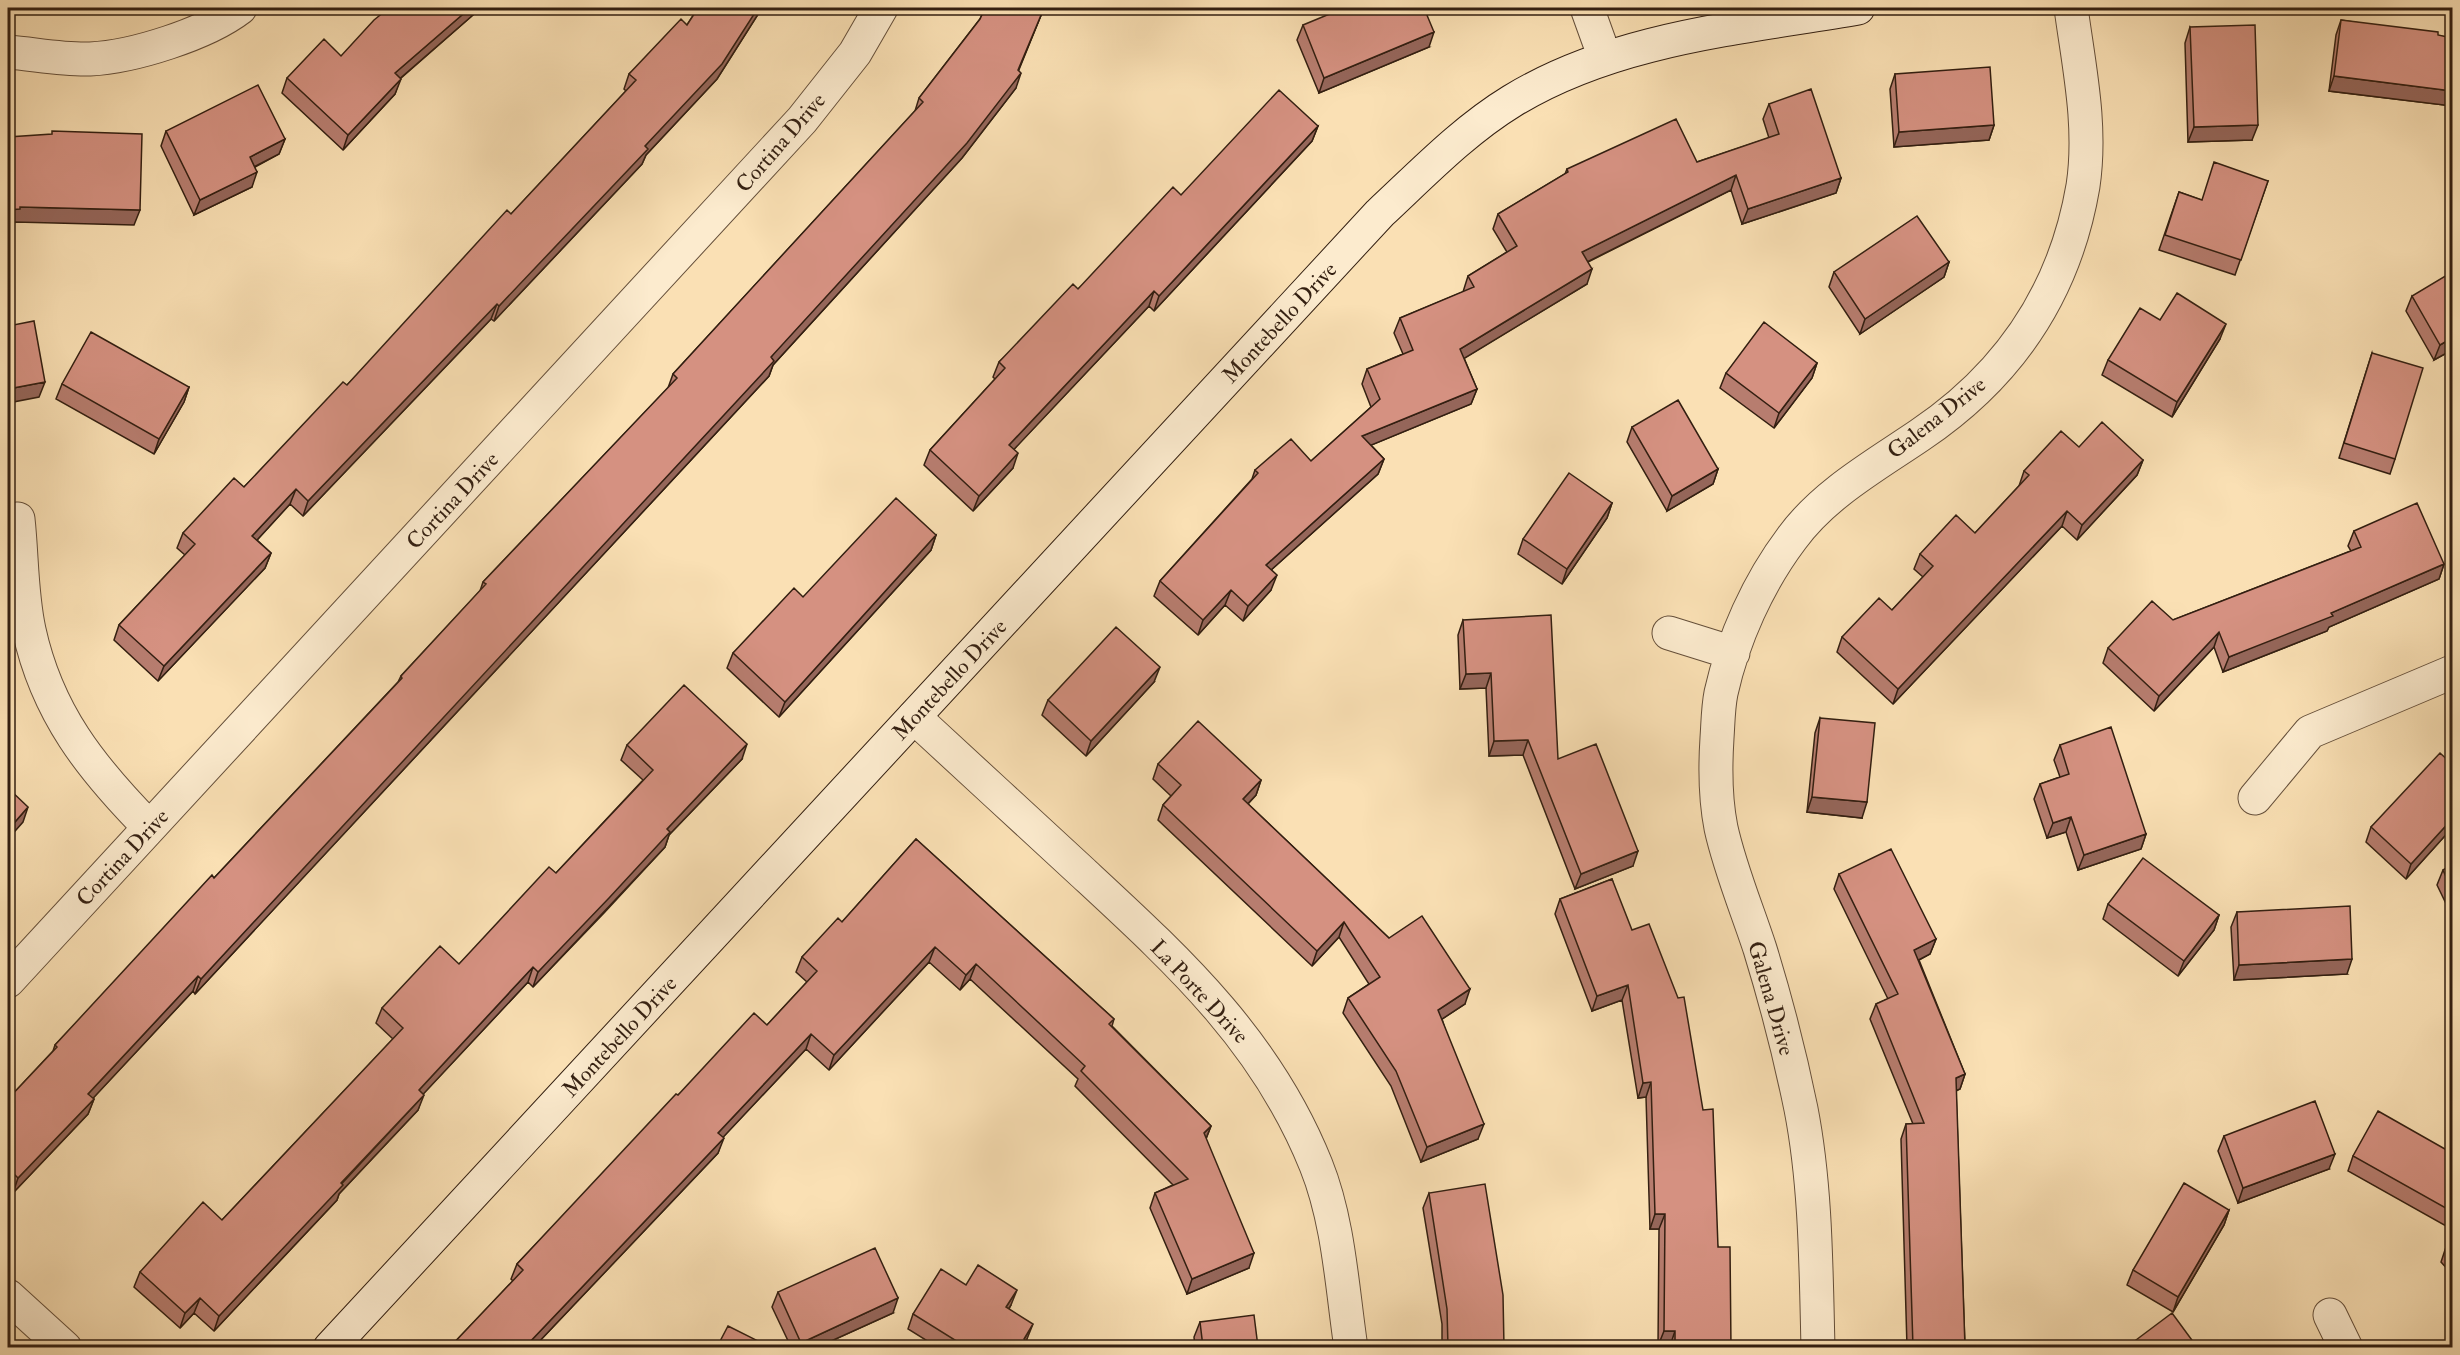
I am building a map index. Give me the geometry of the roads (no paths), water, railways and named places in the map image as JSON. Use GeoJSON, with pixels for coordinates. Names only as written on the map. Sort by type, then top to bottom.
{"type":"FeatureCollection","features":[{"type":"Feature","properties":{"kind":"street"},"geometry":{"type":"LineString","coordinates":[[8,52],[90,59],[139,50],[182,37],[240,8]]}},
{"type":"Feature","properties":{"kind":"street","name":"Cortina Drive"},"geometry":{"type":"LineString","coordinates":[[8,981],[802,120],[855,53],[881,8]]}},
{"type":"Feature","properties":{"kind":"street"},"geometry":{"type":"LineString","coordinates":[[1587,8],[1605,58]]}},
{"type":"Feature","properties":{"kind":"street","name":"Montebello Drive"},"geometry":{"type":"LineString","coordinates":[[330,1347],[1380,213],[1464,135],[1511,101],[1557,76],[1605,58],[1676,40],[1858,8]]}},
{"type":"Feature","properties":{"kind":"street","name":"Galena Drive"},"geometry":{"type":"LineString","coordinates":[[1818,1347],[1816,1268],[1802,1112],[1760,948],[1721,829],[1715,785],[1720,696],[1746,617],[1793,536],[1826,501],[1924,433],[1970,396],[2012,352],[2043,305],[2069,251],[2083,184],[2087,122],[2071,8]]}},
{"type":"Feature","properties":{"kind":"street"},"geometry":{"type":"LineString","coordinates":[[18,519],[29,629],[50,697],[77,744],[108,785],[149,827]]}},
{"type":"Feature","properties":{"kind":"street"},"geometry":{"type":"LineString","coordinates":[[1669,633],[1733,653]]}},
{"type":"Feature","properties":{"kind":"street"},"geometry":{"type":"LineString","coordinates":[[2254,798],[2310,732],[2452,672]]}},
{"type":"Feature","properties":{"kind":"street","name":"La Porte Drive"},"geometry":{"type":"LineString","coordinates":[[914,717],[1140,926],[1243,1034],[1273,1077],[1317,1166],[1330,1213],[1351,1347]]}},
{"type":"Feature","properties":{"kind":"street"},"geometry":{"type":"LineString","coordinates":[[8,1296],[65,1347]]}},
{"type":"Feature","properties":{"kind":"street"},"geometry":{"type":"LineString","coordinates":[[2330,1315],[2346,1347]]}}]}
